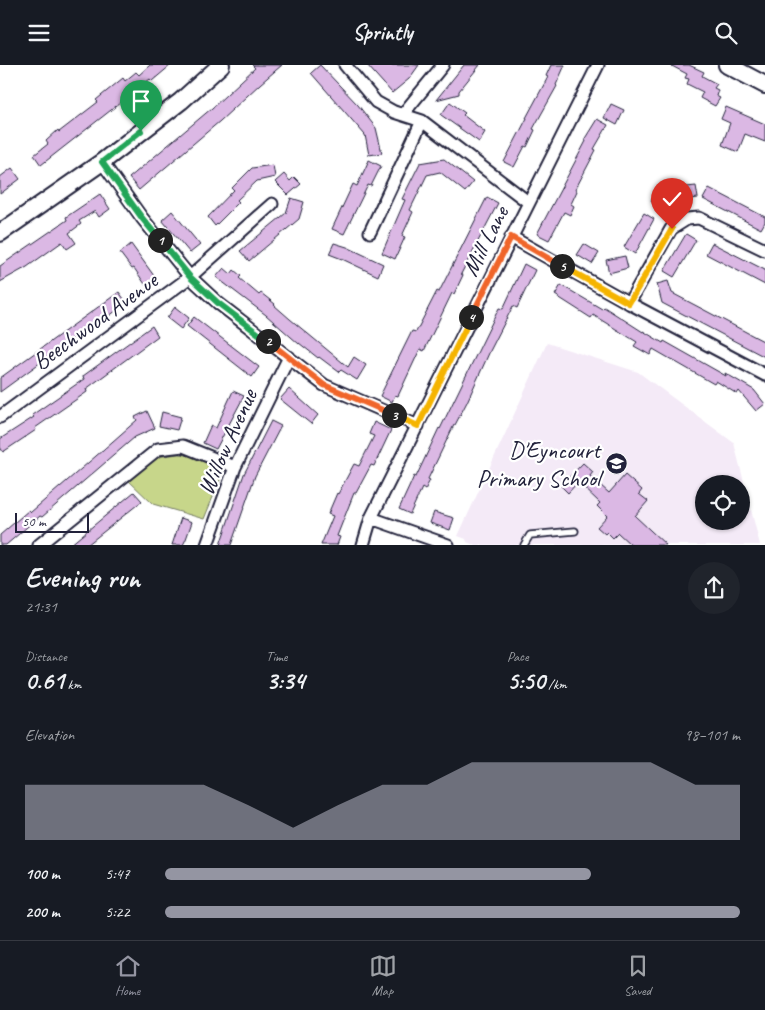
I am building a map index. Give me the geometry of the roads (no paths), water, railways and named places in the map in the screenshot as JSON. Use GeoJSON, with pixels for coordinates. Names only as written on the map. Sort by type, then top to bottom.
{"type":"FeatureCollection","features":[{"type":"Feature","properties":{"kind":"main road"},"geometry":{"type":"LineString","coordinates":[[0,233],[102,162],[181,101],[221,65]]}},
{"type":"Feature","properties":{"kind":"main road"},"geometry":{"type":"LineString","coordinates":[[727,65],[765,85]]}},
{"type":"Feature","properties":{"kind":"street"},"geometry":{"type":"LineString","coordinates":[[345,65],[376,102],[386,108],[422,121],[528,202]]}},
{"type":"Feature","properties":{"kind":"street"},"geometry":{"type":"LineString","coordinates":[[403,114],[443,65]]}},
{"type":"Feature","properties":{"kind":"street","name":"Mill Lane"},"geometry":{"type":"LineString","coordinates":[[363,545],[371,518],[598,65]]}},
{"type":"Feature","properties":{"kind":"street"},"geometry":{"type":"LineString","coordinates":[[370,232],[422,121]]}},
{"type":"Feature","properties":{"kind":"street"},"geometry":{"type":"LineString","coordinates":[[102,162],[142,218],[190,277],[218,303],[324,385],[418,426]]}},
{"type":"Feature","properties":{"kind":"street","name":"Beechwood Avenue"},"geometry":{"type":"LineString","coordinates":[[0,417],[190,277],[272,204]]}},
{"type":"Feature","properties":{"kind":"street"},"geometry":{"type":"LineString","coordinates":[[629,303],[672,229],[687,219],[699,218],[765,250]]}},
{"type":"Feature","properties":{"kind":"street"},"geometry":{"type":"LineString","coordinates":[[511,237],[629,303],[765,375]]}},
{"type":"Feature","properties":{"kind":"street","name":"Willow Avenue"},"geometry":{"type":"LineString","coordinates":[[207,545],[235,467],[289,357]]}},
{"type":"Feature","properties":{"kind":"street"},"geometry":{"type":"LineString","coordinates":[[39,545],[158,449],[183,446],[235,467]]}},
{"type":"Feature","properties":{"kind":"street"},"geometry":{"type":"LineString","coordinates":[[371,518],[448,545]]}},
{"type":"Feature","properties":{"kind":"lane"},"geometry":{"type":"LineString","coordinates":[[524,545],[530,535],[575,531]]}},
{"type":"Feature","properties":{"kind":"place","name":"D'Eyncourt Primary School"},"geometry":{"type":"Point","coordinates":[616,464]}}]}
